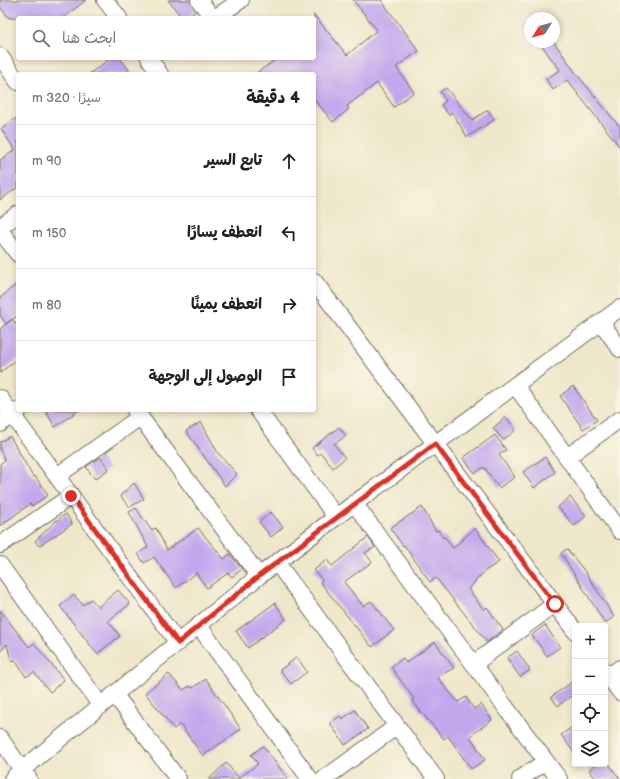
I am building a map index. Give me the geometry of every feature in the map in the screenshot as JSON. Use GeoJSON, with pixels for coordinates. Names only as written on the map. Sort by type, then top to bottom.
{"type":"FeatureCollection","features":[{"type":"Feature","properties":{"kind":"street"},"geometry":{"type":"LineString","coordinates":[[105,0],[117,16]]}},
{"type":"Feature","properties":{"kind":"street"},"geometry":{"type":"LineString","coordinates":[[199,0],[212,16]]}},
{"type":"Feature","properties":{"kind":"street"},"geometry":{"type":"LineString","coordinates":[[217,16],[241,0]]}},
{"type":"Feature","properties":{"kind":"street"},"geometry":{"type":"LineString","coordinates":[[0,56],[16,79]]}},
{"type":"Feature","properties":{"kind":"street"},"geometry":{"type":"LineString","coordinates":[[16,216],[0,228],[16,251]]}},
{"type":"Feature","properties":{"kind":"street"},"geometry":{"type":"LineString","coordinates":[[316,285],[572,627]]}},
{"type":"Feature","properties":{"kind":"street"},"geometry":{"type":"LineString","coordinates":[[0,738],[21,776],[101,706],[259,576],[354,503],[620,308]]}},
{"type":"Feature","properties":{"kind":"street"},"geometry":{"type":"LineString","coordinates":[[601,322],[620,349]]}},
{"type":"Feature","properties":{"kind":"street"},"geometry":{"type":"LineString","coordinates":[[515,386],[620,531]]}},
{"type":"Feature","properties":{"kind":"street"},"geometry":{"type":"LineString","coordinates":[[0,398],[11,416],[57,476],[178,643]]}},
{"type":"Feature","properties":{"kind":"street"},"geometry":{"type":"LineString","coordinates":[[259,412],[336,517]]}},
{"type":"Feature","properties":{"kind":"street"},"geometry":{"type":"LineString","coordinates":[[57,476],[137,414],[259,576]]}},
{"type":"Feature","properties":{"kind":"street"},"geometry":{"type":"LineString","coordinates":[[567,457],[620,419]]}},
{"type":"Feature","properties":{"kind":"street"},"geometry":{"type":"LineString","coordinates":[[0,545],[71,496]]}},
{"type":"Feature","properties":{"kind":"street"},"geometry":{"type":"LineString","coordinates":[[354,503],[475,663],[559,779]]}},
{"type":"Feature","properties":{"kind":"street"},"geometry":{"type":"LineString","coordinates":[[276,563],[436,779]]}},
{"type":"Feature","properties":{"kind":"street"},"geometry":{"type":"LineString","coordinates":[[0,565],[101,706]]}},
{"type":"Feature","properties":{"kind":"street"},"geometry":{"type":"LineString","coordinates":[[475,663],[555,604]]}},
{"type":"Feature","properties":{"kind":"street"},"geometry":{"type":"LineString","coordinates":[[199,626],[310,779]]}},
{"type":"Feature","properties":{"kind":"street"},"geometry":{"type":"LineString","coordinates":[[611,672],[620,692]]}},
{"type":"Feature","properties":{"kind":"street"},"geometry":{"type":"LineString","coordinates":[[115,695],[178,779]]}},
{"type":"Feature","properties":{"kind":"street"},"geometry":{"type":"LineString","coordinates":[[324,779],[397,726]]}},
{"type":"Feature","properties":{"kind":"street"},"geometry":{"type":"LineString","coordinates":[[520,779],[546,761]]}},
{"type":"Feature","properties":{"kind":"building"},"geometry":{"type":"Polygon","coordinates":[[[0,0],[86,0],[66,16],[16,16],[16,18],[9,18],[0,7],[0,0]]]}},
{"type":"Feature","properties":{"kind":"building"},"geometry":{"type":"Polygon","coordinates":[[[168,0],[190,0],[196,11],[190,16],[180,16],[168,0]]]}},
{"type":"Feature","properties":{"kind":"building"},"geometry":{"type":"Polygon","coordinates":[[[353,0],[381,0],[419,51],[396,67],[414,92],[394,107],[377,83],[347,106],[349,109],[333,122],[316,101],[316,72],[258,72],[275,60],[316,60],[316,17],[347,55],[377,30],[353,0]]]}},
{"type":"Feature","properties":{"kind":"building"},"geometry":{"type":"Polygon","coordinates":[[[544,48],[558,48],[575,72],[620,127],[620,147],[567,80],[553,90],[546,79],[560,70],[544,48]]]}},
{"type":"Feature","properties":{"kind":"building"},"geometry":{"type":"Polygon","coordinates":[[[108,60],[122,60],[130,72],[92,72],[108,60]]]}},
{"type":"Feature","properties":{"kind":"building"},"geometry":{"type":"Polygon","coordinates":[[[446,88],[472,120],[488,110],[494,120],[467,137],[452,112],[449,115],[441,105],[446,101],[440,92],[446,88]]]}},
{"type":"Feature","properties":{"kind":"building"},"geometry":{"type":"Polygon","coordinates":[[[16,118],[16,188],[0,200],[0,160],[15,150],[1,129],[16,118]]]}},
{"type":"Feature","properties":{"kind":"building"},"geometry":{"type":"Polygon","coordinates":[[[16,285],[16,316],[6,324],[0,315],[0,298],[16,285]]]}},
{"type":"Feature","properties":{"kind":"building"},"geometry":{"type":"Polygon","coordinates":[[[12,319],[16,324],[16,360],[0,373],[0,329],[12,319]]]}},
{"type":"Feature","properties":{"kind":"building"},"geometry":{"type":"Polygon","coordinates":[[[573,386],[597,420],[583,429],[560,396],[573,386]]]}},
{"type":"Feature","properties":{"kind":"building"},"geometry":{"type":"Polygon","coordinates":[[[46,412],[76,412],[55,427],[46,412]]]}},
{"type":"Feature","properties":{"kind":"building"},"geometry":{"type":"Polygon","coordinates":[[[506,417],[516,430],[503,440],[493,428],[506,417]]]}},
{"type":"Feature","properties":{"kind":"building"},"geometry":{"type":"Polygon","coordinates":[[[201,422],[218,453],[237,474],[225,486],[186,431],[201,422]]]}},
{"type":"Feature","properties":{"kind":"building"},"geometry":{"type":"Polygon","coordinates":[[[339,427],[346,436],[334,444],[345,458],[333,468],[321,453],[317,455],[312,448],[339,427]]]}},
{"type":"Feature","properties":{"kind":"building"},"geometry":{"type":"Polygon","coordinates":[[[495,435],[506,450],[499,455],[515,477],[499,488],[484,467],[475,473],[463,458],[495,435]]]}},
{"type":"Feature","properties":{"kind":"building"},"geometry":{"type":"Polygon","coordinates":[[[10,436],[33,477],[35,476],[48,495],[32,506],[30,504],[0,526],[0,464],[5,460],[0,450],[0,442],[10,436]]]}},
{"type":"Feature","properties":{"kind":"building"},"geometry":{"type":"Polygon","coordinates":[[[100,457],[109,469],[95,479],[86,467],[100,457]]]}},
{"type":"Feature","properties":{"kind":"building"},"geometry":{"type":"Polygon","coordinates":[[[545,457],[555,472],[534,488],[523,472],[545,457]]]}},
{"type":"Feature","properties":{"kind":"building"},"geometry":{"type":"Polygon","coordinates":[[[134,483],[144,499],[130,507],[120,496],[134,483]]]}},
{"type":"Feature","properties":{"kind":"building"},"geometry":{"type":"Polygon","coordinates":[[[570,497],[586,516],[574,526],[558,507],[570,497]]]}},
{"type":"Feature","properties":{"kind":"building"},"geometry":{"type":"Polygon","coordinates":[[[422,507],[436,531],[438,530],[443,538],[445,537],[453,548],[475,528],[499,562],[485,571],[468,589],[484,610],[487,607],[503,630],[487,642],[436,578],[430,582],[390,528],[422,507]]]}},
{"type":"Feature","properties":{"kind":"building"},"geometry":{"type":"Polygon","coordinates":[[[136,508],[151,530],[156,528],[167,550],[198,528],[224,559],[230,554],[242,569],[232,577],[228,573],[207,588],[196,573],[176,588],[154,557],[144,563],[138,554],[148,547],[129,512],[136,508]]]}},
{"type":"Feature","properties":{"kind":"building"},"geometry":{"type":"Polygon","coordinates":[[[271,512],[283,527],[271,537],[259,522],[271,512]]]}},
{"type":"Feature","properties":{"kind":"building"},"geometry":{"type":"Polygon","coordinates":[[[66,514],[72,524],[39,546],[35,541],[56,521],[66,514]]]}},
{"type":"Feature","properties":{"kind":"building"},"geometry":{"type":"Polygon","coordinates":[[[368,537],[375,547],[365,553],[372,562],[344,582],[363,606],[371,601],[394,630],[372,647],[320,582],[322,580],[314,570],[327,560],[332,566],[368,537]]]}},
{"type":"Feature","properties":{"kind":"building"},"geometry":{"type":"Polygon","coordinates":[[[567,549],[586,573],[614,617],[605,623],[561,553],[567,549]]]}},
{"type":"Feature","properties":{"kind":"building"},"geometry":{"type":"Polygon","coordinates":[[[118,590],[130,604],[108,621],[120,636],[97,654],[60,606],[74,595],[83,605],[91,599],[98,607],[118,590]]]}},
{"type":"Feature","properties":{"kind":"building"},"geometry":{"type":"Polygon","coordinates":[[[275,603],[286,619],[248,648],[236,631],[275,603]]]}},
{"type":"Feature","properties":{"kind":"building"},"geometry":{"type":"Polygon","coordinates":[[[0,610],[29,647],[34,643],[64,680],[50,692],[34,672],[26,677],[15,660],[11,661],[7,644],[0,652],[0,610]]]}},
{"type":"Feature","properties":{"kind":"building"},"geometry":{"type":"Polygon","coordinates":[[[545,625],[560,647],[547,656],[532,635],[545,625]]]}},
{"type":"Feature","properties":{"kind":"building"},"geometry":{"type":"Polygon","coordinates":[[[435,642],[454,668],[437,677],[458,702],[466,697],[474,709],[481,704],[492,720],[470,736],[485,760],[471,769],[448,736],[444,739],[421,712],[412,700],[414,699],[391,667],[403,658],[406,663],[435,642]]]}},
{"type":"Feature","properties":{"kind":"building"},"geometry":{"type":"Polygon","coordinates":[[[517,651],[530,670],[520,677],[507,658],[517,651]]]}},
{"type":"Feature","properties":{"kind":"building"},"geometry":{"type":"Polygon","coordinates":[[[297,657],[307,672],[291,684],[280,670],[297,657]]]}},
{"type":"Feature","properties":{"kind":"building"},"geometry":{"type":"Polygon","coordinates":[[[169,674],[183,690],[190,686],[192,688],[206,679],[241,729],[203,756],[180,724],[174,729],[145,693],[169,674]]]}},
{"type":"Feature","properties":{"kind":"building"},"geometry":{"type":"Polygon","coordinates":[[[572,682],[572,695],[558,706],[551,697],[572,682]]]}},
{"type":"Feature","properties":{"kind":"building"},"geometry":{"type":"Polygon","coordinates":[[[355,710],[368,729],[345,745],[330,723],[340,716],[342,719],[355,710]]]}},
{"type":"Feature","properties":{"kind":"building"},"geometry":{"type":"Polygon","coordinates":[[[572,727],[572,750],[561,735],[572,727]]]}},
{"type":"Feature","properties":{"kind":"building"},"geometry":{"type":"Polygon","coordinates":[[[263,746],[288,779],[209,779],[226,763],[239,778],[258,764],[251,755],[263,746]]]}},
{"type":"Feature","properties":{"kind":"building"},"geometry":{"type":"Polygon","coordinates":[[[609,764],[620,779],[596,779],[589,770],[593,767],[608,767],[609,764]]]}},
{"type":"Feature","properties":{"kind":"route"},"geometry":{"type":"LineString","coordinates":[[71,496],[178,643],[259,576],[435,444],[555,604]]}}]}
